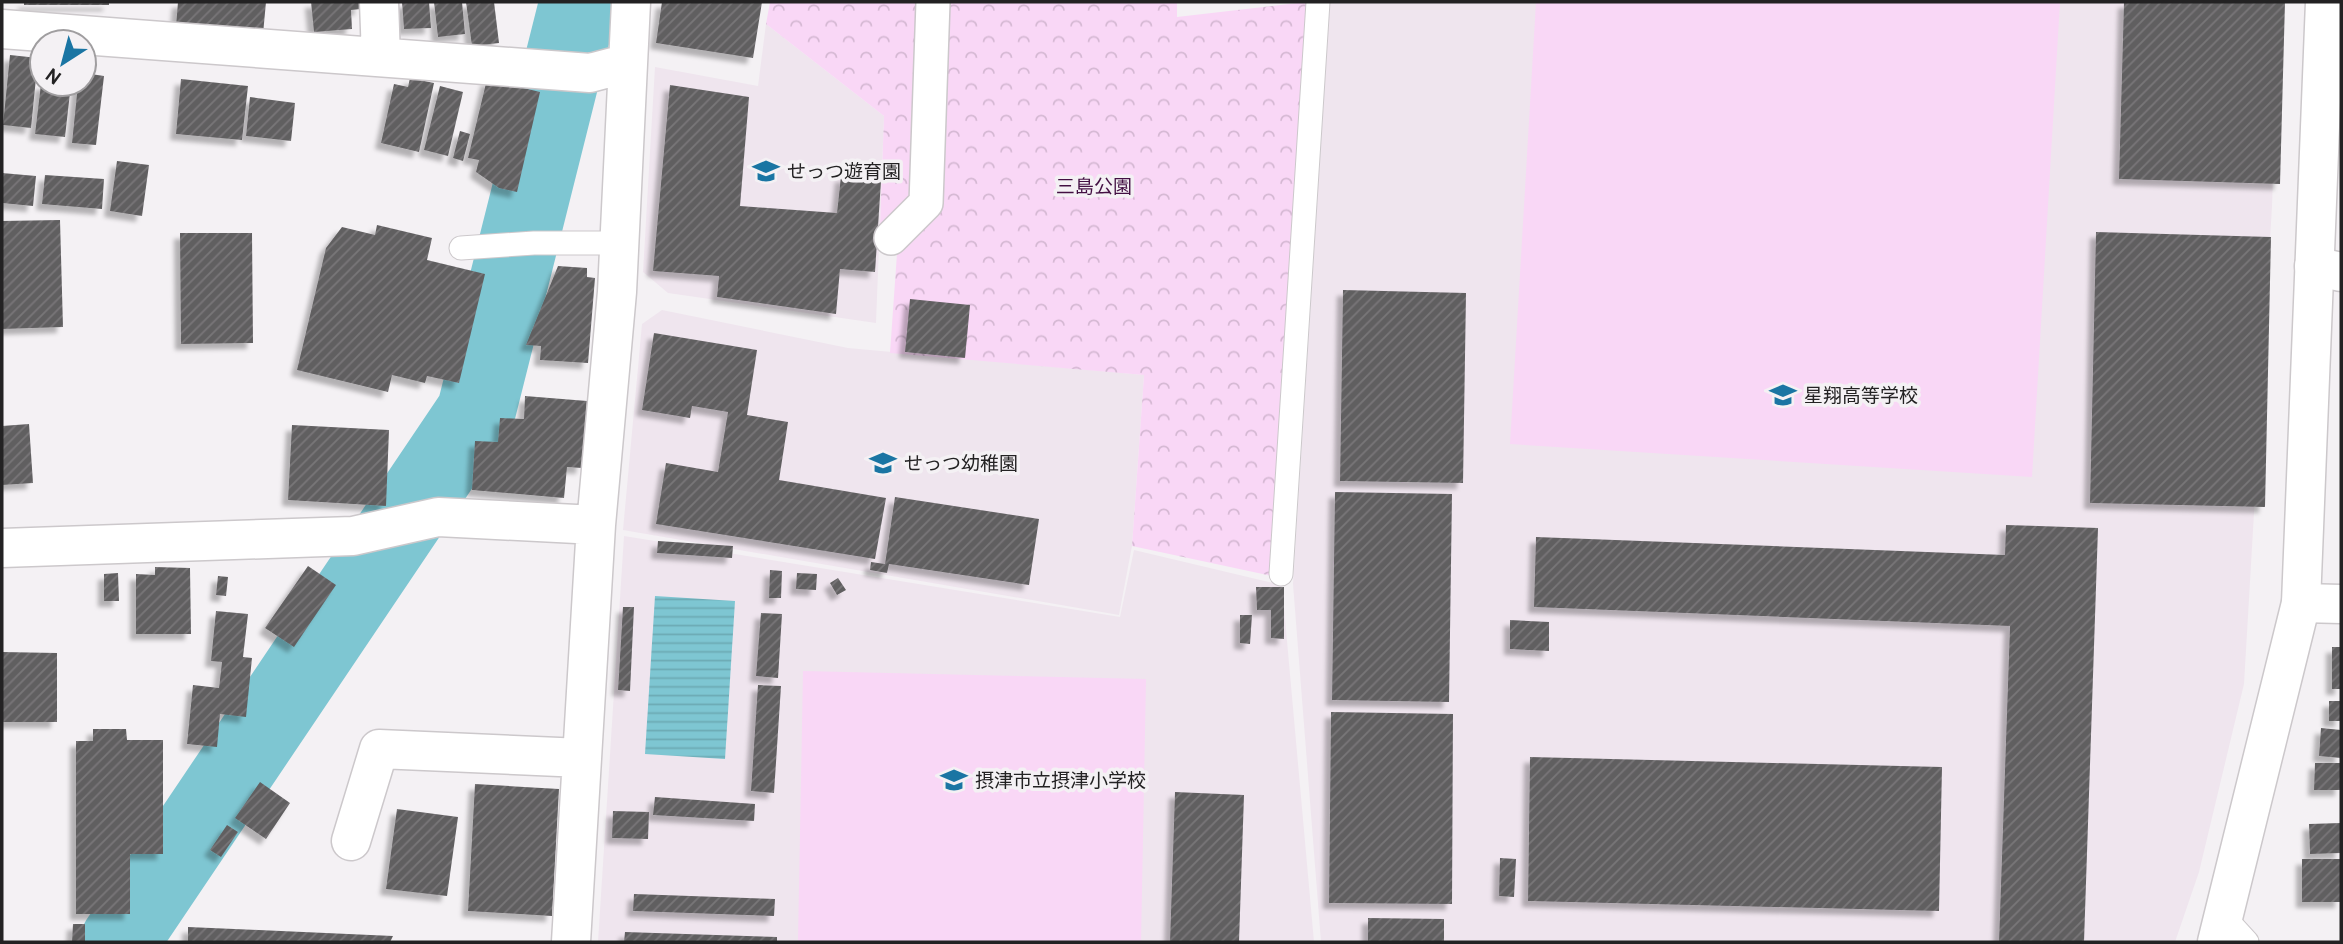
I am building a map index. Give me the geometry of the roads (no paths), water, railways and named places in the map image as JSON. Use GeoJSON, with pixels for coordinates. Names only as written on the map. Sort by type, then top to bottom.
{"type":"FeatureCollection","features":[{"type":"Feature","properties":{"kind":"street"},"geometry":{"type":"LineString","coordinates":[[379,2],[381,57]]}},
{"type":"Feature","properties":{"kind":"street"},"geometry":{"type":"LineString","coordinates":[[571,942],[596,525],[619,243],[631,2]]}},
{"type":"Feature","properties":{"kind":"street"},"geometry":{"type":"LineString","coordinates":[[891,238],[926,203],[933,2]]}},
{"type":"Feature","properties":{"kind":"street"},"geometry":{"type":"LineString","coordinates":[[2229,934],[2301,603],[2328,269],[2325,2]]}},
{"type":"Feature","properties":{"kind":"street"},"geometry":{"type":"LineString","coordinates":[[2,29],[590,73],[628,63]]}},
{"type":"Feature","properties":{"kind":"street"},"geometry":{"type":"LineString","coordinates":[[2,548],[353,536],[438,517],[596,525]]}},
{"type":"Feature","properties":{"kind":"street"},"geometry":{"type":"LineString","coordinates":[[2301,603],[2341,604]]}},
{"type":"Feature","properties":{"kind":"street"},"geometry":{"type":"LineString","coordinates":[[351,841],[379,749],[582,758]]}},
{"type":"Feature","properties":{"kind":"lane"},"geometry":{"type":"LineString","coordinates":[[1281,574],[1318,2]]}},
{"type":"Feature","properties":{"kind":"lane"},"geometry":{"type":"LineString","coordinates":[[461,248],[534,243],[619,243]]}},
{"type":"Feature","properties":{"kind":"water"},"geometry":{"type":"Polygon","coordinates":[[[655,596],[735,601],[725,759],[645,754],[655,596]]]}},
{"type":"Feature","properties":{"kind":"waterway"},"geometry":{"type":"LineString","coordinates":[[119,942],[476,412],[579,2]]}},
{"type":"Feature","properties":{"kind":"place","name":"せっつ遊育園"},"geometry":{"type":"Point","coordinates":[766,171]}},
{"type":"Feature","properties":{"kind":"place","name":"星翔高等学校"},"geometry":{"type":"Point","coordinates":[1783,395]}},
{"type":"Feature","properties":{"kind":"place","name":"せっつ幼稚園"},"geometry":{"type":"Point","coordinates":[883,463]}},
{"type":"Feature","properties":{"kind":"place","name":"摂津市立摂津小学校"},"geometry":{"type":"Point","coordinates":[954,780]}},
{"type":"Feature","properties":{"kind":"park label","name":"三島公園"},"geometry":{"type":"Point","coordinates":[1094,186]}}]}
